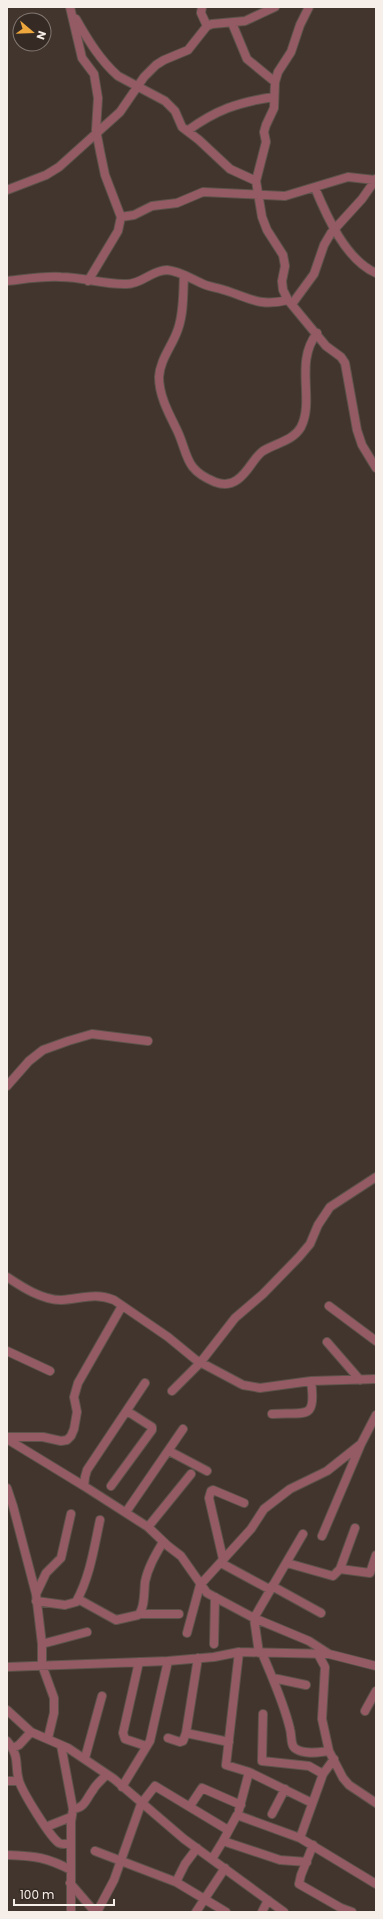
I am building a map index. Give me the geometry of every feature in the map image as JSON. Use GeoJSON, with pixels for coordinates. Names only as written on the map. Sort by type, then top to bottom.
{"type":"FeatureCollection","features":[{"type":"Feature","properties":{"kind":"street"},"geometry":{"type":"LineString","coordinates":[[202,7],[201,13],[207,26]]}},
{"type":"Feature","properties":{"kind":"street"},"geometry":{"type":"LineString","coordinates":[[7,190],[54,171],[120,112],[138,86],[160,62],[192,47],[207,26],[212,24],[232,24],[245,21],[265,10],[275,7]]}},
{"type":"Feature","properties":{"kind":"street"},"geometry":{"type":"LineString","coordinates":[[309,7],[300,25],[291,52],[282,64],[275,82],[274,108],[266,125],[266,142],[256,181],[262,217],[267,230],[283,255],[285,271],[282,287],[290,302],[318,333],[326,346],[341,357],[345,363],[357,430],[362,445],[376,468]]}},
{"type":"Feature","properties":{"kind":"street"},"geometry":{"type":"LineString","coordinates":[[71,10],[104,62],[118,76],[171,106],[182,127],[200,140],[230,170],[256,181]]}},
{"type":"Feature","properties":{"kind":"street"},"geometry":{"type":"LineString","coordinates":[[71,10],[82,58],[95,77],[98,98],[97,134],[105,175],[121,217],[118,231],[88,281]]}},
{"type":"Feature","properties":{"kind":"street"},"geometry":{"type":"LineString","coordinates":[[232,24],[246,60],[275,82]]}},
{"type":"Feature","properties":{"kind":"street"},"geometry":{"type":"LineString","coordinates":[[187,131],[203,119],[235,104],[274,97]]}},
{"type":"Feature","properties":{"kind":"street"},"geometry":{"type":"LineString","coordinates":[[7,281],[60,276],[88,281],[134,283],[156,272],[168,270],[184,275],[210,287],[262,303],[272,304],[290,302],[314,274],[324,245],[334,229],[362,199],[375,180],[348,177],[285,196],[203,192],[178,203],[156,205],[134,215],[121,217]]}},
{"type":"Feature","properties":{"kind":"street"},"geometry":{"type":"LineString","coordinates":[[315,188],[334,229],[357,261],[364,267],[376,273]]}},
{"type":"Feature","properties":{"kind":"street"},"geometry":{"type":"LineString","coordinates":[[184,275],[182,312],[178,328],[161,365],[159,377],[166,410],[177,429],[193,469],[202,476],[219,484],[230,485],[243,476],[263,451],[292,437],[301,427],[305,410],[305,369],[308,348],[318,333]]}},
{"type":"Feature","properties":{"kind":"street"},"geometry":{"type":"LineString","coordinates":[[7,1086],[29,1060],[43,1050],[68,1041],[92,1034],[148,1041]]}},
{"type":"Feature","properties":{"kind":"street"},"geometry":{"type":"LineString","coordinates":[[172,1391],[200,1363],[235,1318],[263,1294],[299,1258],[310,1244],[318,1225],[330,1207],[376,1177]]}},
{"type":"Feature","properties":{"kind":"street"},"geometry":{"type":"LineString","coordinates":[[7,1277],[25,1289],[56,1299],[91,1295],[104,1296],[122,1306],[174,1342],[200,1363],[251,1387],[260,1388],[311,1381],[376,1379]]}},
{"type":"Feature","properties":{"kind":"street"},"geometry":{"type":"LineString","coordinates":[[7,1438],[43,1437],[61,1441],[67,1440],[71,1436],[74,1429],[77,1412],[74,1398],[78,1383],[122,1306]]}},
{"type":"Feature","properties":{"kind":"street"},"geometry":{"type":"LineString","coordinates":[[329,1306],[376,1341]]}},
{"type":"Feature","properties":{"kind":"street"},"geometry":{"type":"LineString","coordinates":[[327,1342],[360,1380]]}},
{"type":"Feature","properties":{"kind":"street"},"geometry":{"type":"LineString","coordinates":[[7,1351],[50,1371]]}},
{"type":"Feature","properties":{"kind":"street"},"geometry":{"type":"LineString","coordinates":[[272,1414],[309,1412],[311,1409],[313,1392],[311,1381]]}},
{"type":"Feature","properties":{"kind":"street"},"geometry":{"type":"LineString","coordinates":[[84,1486],[84,1477],[87,1470],[145,1383]]}},
{"type":"Feature","properties":{"kind":"street"},"geometry":{"type":"LineString","coordinates":[[111,1486],[152,1430],[152,1427],[127,1411]]}},
{"type":"Feature","properties":{"kind":"street"},"geometry":{"type":"LineString","coordinates":[[322,1536],[361,1444],[376,1415]]}},
{"type":"Feature","properties":{"kind":"street"},"geometry":{"type":"LineString","coordinates":[[126,1512],[183,1429]]}},
{"type":"Feature","properties":{"kind":"street"},"geometry":{"type":"LineString","coordinates":[[7,1438],[148,1527],[163,1542],[181,1556],[207,1593],[254,1618],[309,1641],[329,1654]]}},
{"type":"Feature","properties":{"kind":"street"},"geometry":{"type":"LineString","coordinates":[[187,1633],[200,1585],[251,1529],[264,1509],[290,1489],[327,1470],[361,1444]]}},
{"type":"Feature","properties":{"kind":"street"},"geometry":{"type":"LineString","coordinates":[[169,1451],[206,1471]]}},
{"type":"Feature","properties":{"kind":"street"},"geometry":{"type":"LineString","coordinates":[[148,1527],[191,1474]]}},
{"type":"Feature","properties":{"kind":"street"},"geometry":{"type":"LineString","coordinates":[[7,1488],[14,1506],[36,1598],[42,1644],[42,1665],[54,1698],[54,1713],[48,1738]]}},
{"type":"Feature","properties":{"kind":"street"},"geometry":{"type":"LineString","coordinates":[[244,1503],[213,1490],[211,1491],[209,1498],[222,1561],[320,1613]]}},
{"type":"Feature","properties":{"kind":"street"},"geometry":{"type":"LineString","coordinates":[[36,1598],[46,1573],[61,1558],[71,1514]]}},
{"type":"Feature","properties":{"kind":"street"},"geometry":{"type":"LineString","coordinates":[[36,1598],[65,1605],[73,1604],[78,1599],[90,1569],[100,1520]]}},
{"type":"Feature","properties":{"kind":"street"},"geometry":{"type":"LineString","coordinates":[[287,1563],[333,1576],[340,1569],[355,1528]]}},
{"type":"Feature","properties":{"kind":"street"},"geometry":{"type":"LineString","coordinates":[[303,1534],[287,1563],[270,1587],[254,1618],[260,1653],[273,1678],[294,1747],[307,1752],[330,1751]]}},
{"type":"Feature","properties":{"kind":"street"},"geometry":{"type":"LineString","coordinates":[[140,1614],[146,1580],[153,1559],[163,1542]]}},
{"type":"Feature","properties":{"kind":"street"},"geometry":{"type":"LineString","coordinates":[[340,1569],[370,1573],[376,1555]]}},
{"type":"Feature","properties":{"kind":"street"},"geometry":{"type":"LineString","coordinates":[[214,1644],[215,1597]]}},
{"type":"Feature","properties":{"kind":"street"},"geometry":{"type":"LineString","coordinates":[[78,1599],[116,1620],[140,1614],[179,1614]]}},
{"type":"Feature","properties":{"kind":"street"},"geometry":{"type":"LineString","coordinates":[[42,1644],[87,1632]]}},
{"type":"Feature","properties":{"kind":"street"},"geometry":{"type":"LineString","coordinates":[[239,1652],[226,1765],[249,1772],[312,1803]]}},
{"type":"Feature","properties":{"kind":"street"},"geometry":{"type":"LineString","coordinates":[[7,1667],[168,1661],[239,1652],[329,1654],[376,1666]]}},
{"type":"Feature","properties":{"kind":"street"},"geometry":{"type":"LineString","coordinates":[[318,1654],[325,1667],[322,1719],[330,1751],[348,1785],[376,1803]]}},
{"type":"Feature","properties":{"kind":"street"},"geometry":{"type":"LineString","coordinates":[[168,1738],[180,1742],[183,1741],[186,1733],[198,1658]]}},
{"type":"Feature","properties":{"kind":"street"},"geometry":{"type":"LineString","coordinates":[[122,1787],[146,1746],[154,1728],[168,1661]]}},
{"type":"Feature","properties":{"kind":"street"},"geometry":{"type":"LineString","coordinates":[[139,1662],[123,1733],[125,1739],[146,1746]]}},
{"type":"Feature","properties":{"kind":"street"},"geometry":{"type":"LineString","coordinates":[[273,1678],[306,1685]]}},
{"type":"Feature","properties":{"kind":"street"},"geometry":{"type":"LineString","coordinates":[[365,1711],[376,1691]]}},
{"type":"Feature","properties":{"kind":"street"},"geometry":{"type":"LineString","coordinates":[[85,1758],[102,1696]]}},
{"type":"Feature","properties":{"kind":"street"},"geometry":{"type":"LineString","coordinates":[[7,1710],[30,1732],[48,1738],[85,1758],[122,1787],[184,1840],[225,1868],[284,1912]]}},
{"type":"Feature","properties":{"kind":"street"},"geometry":{"type":"LineString","coordinates":[[263,1714],[262,1761],[309,1766],[323,1774]]}},
{"type":"Feature","properties":{"kind":"street"},"geometry":{"type":"LineString","coordinates":[[13,1748],[19,1745],[30,1732]]}},
{"type":"Feature","properties":{"kind":"street"},"geometry":{"type":"LineString","coordinates":[[186,1733],[229,1742]]}},
{"type":"Feature","properties":{"kind":"street"},"geometry":{"type":"LineString","coordinates":[[7,1741],[13,1748],[18,1760],[19,1781],[46,1827],[60,1843],[71,1843]]}},
{"type":"Feature","properties":{"kind":"street"},"geometry":{"type":"LineString","coordinates":[[61,1745],[72,1813],[70,1883],[71,1912]]}},
{"type":"Feature","properties":{"kind":"street"},"geometry":{"type":"LineString","coordinates":[[300,1838],[323,1774],[334,1759]]}},
{"type":"Feature","properties":{"kind":"street"},"geometry":{"type":"LineString","coordinates":[[212,1859],[237,1815],[249,1772]]}},
{"type":"Feature","properties":{"kind":"street"},"geometry":{"type":"LineString","coordinates":[[46,1827],[84,1806],[93,1789],[106,1775]]}},
{"type":"Feature","properties":{"kind":"street"},"geometry":{"type":"LineString","coordinates":[[7,1781],[19,1781]]}},
{"type":"Feature","properties":{"kind":"street"},"geometry":{"type":"LineString","coordinates":[[70,1883],[96,1912],[114,1880],[142,1804],[155,1786],[228,1830]]}},
{"type":"Feature","properties":{"kind":"street"},"geometry":{"type":"LineString","coordinates":[[190,1806],[202,1788],[240,1805]]}},
{"type":"Feature","properties":{"kind":"street"},"geometry":{"type":"LineString","coordinates":[[272,1814],[285,1789]]}},
{"type":"Feature","properties":{"kind":"street"},"geometry":{"type":"LineString","coordinates":[[237,1815],[300,1838],[376,1884]]}},
{"type":"Feature","properties":{"kind":"street"},"geometry":{"type":"LineString","coordinates":[[223,1841],[280,1860],[307,1862]]}},
{"type":"Feature","properties":{"kind":"street"},"geometry":{"type":"LineString","coordinates":[[313,1845],[299,1884],[340,1910],[352,1912]]}},
{"type":"Feature","properties":{"kind":"street"},"geometry":{"type":"LineString","coordinates":[[176,1882],[185,1864],[197,1848]]}},
{"type":"Feature","properties":{"kind":"street"},"geometry":{"type":"LineString","coordinates":[[95,1850],[176,1882],[203,1900],[226,1912]]}},
{"type":"Feature","properties":{"kind":"street"},"geometry":{"type":"LineString","coordinates":[[7,1855],[32,1856],[50,1860],[71,1870]]}},
{"type":"Feature","properties":{"kind":"street"},"geometry":{"type":"LineString","coordinates":[[196,1912],[225,1868]]}},
{"type":"Feature","properties":{"kind":"street"},"geometry":{"type":"LineString","coordinates":[[262,1912],[268,1900]]}}]}
